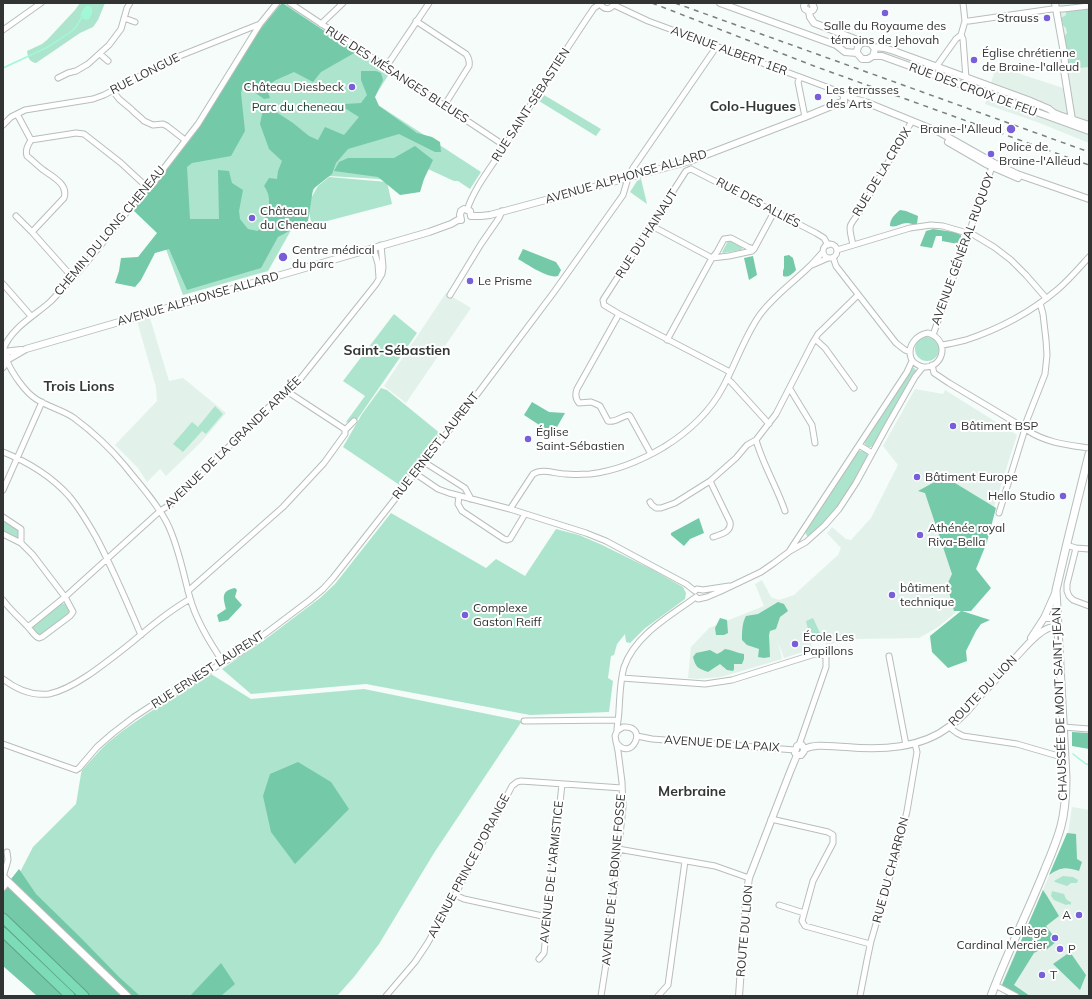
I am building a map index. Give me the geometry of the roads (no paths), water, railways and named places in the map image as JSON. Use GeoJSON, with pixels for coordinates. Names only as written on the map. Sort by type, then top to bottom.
{"type":"FeatureCollection","features":[{"type":"Feature","properties":{"kind":"highway"},"geometry":{"type":"LineString","coordinates":[[3,918],[84,996]]}},
{"type":"Feature","properties":{"kind":"highway"},"geometry":{"type":"LineString","coordinates":[[3,932],[70,996]]}},
{"type":"Feature","properties":{"kind":"main road","name":"CHAUSSÉE DE MONT SAINT-JEAN"},"geometry":{"type":"LineString","coordinates":[[991,996],[1056,842],[1061,825],[1066,787],[1056,590],[1089,454]]}},
{"type":"Feature","properties":{"kind":"main road"},"geometry":{"type":"LineString","coordinates":[[4,881],[127,996]]}},
{"type":"Feature","properties":{"kind":"street"},"geometry":{"type":"LineString","coordinates":[[3,22],[4,29],[41,3]]}},
{"type":"Feature","properties":{"kind":"street"},"geometry":{"type":"LineString","coordinates":[[58,78],[76,71],[88,64],[109,45],[121,29],[130,3]]}},
{"type":"Feature","properties":{"kind":"street","name":"RUE LONGUE"},"geometry":{"type":"LineString","coordinates":[[3,124],[25,110],[93,99],[113,91],[172,60],[260,24],[277,3]]}},
{"type":"Feature","properties":{"kind":"street","name":"RUE DES MÉSANGES BLEUES"},"geometry":{"type":"LineString","coordinates":[[290,3],[505,146]]}},
{"type":"Feature","properties":{"kind":"street"},"geometry":{"type":"LineString","coordinates":[[321,24],[343,3]]}},
{"type":"Feature","properties":{"kind":"street"},"geometry":{"type":"LineString","coordinates":[[386,68],[429,3]]}},
{"type":"Feature","properties":{"kind":"street"},"geometry":{"type":"LineString","coordinates":[[720,3],[836,45],[845,52],[857,53],[857,48],[861,43]]}},
{"type":"Feature","properties":{"kind":"street"},"geometry":{"type":"LineString","coordinates":[[805,3],[805,9],[809,11],[814,8],[813,3]]}},
{"type":"Feature","properties":{"kind":"street"},"geometry":{"type":"LineString","coordinates":[[936,67],[956,39],[961,35],[965,21],[963,3]]}},
{"type":"Feature","properties":{"kind":"street"},"geometry":{"type":"LineString","coordinates":[[600,4],[602,8],[606,9],[611,8],[614,4]]}},
{"type":"Feature","properties":{"kind":"street","name":"RUE SAINT-SÉBASTIEN"},"geometry":{"type":"LineString","coordinates":[[467,210],[470,200],[593,10],[600,4]]}},
{"type":"Feature","properties":{"kind":"street","name":"AVENUE ALBERT 1ER"},"geometry":{"type":"LineString","coordinates":[[614,4],[648,21],[800,76],[841,93],[847,98],[868,103],[912,121],[955,146],[1020,179],[1089,203]]}},
{"type":"Feature","properties":{"kind":"street"},"geometry":{"type":"LineString","coordinates":[[965,21],[1056,6],[1089,6]]}},
{"type":"Feature","properties":{"kind":"street"},"geometry":{"type":"LineString","coordinates":[[1056,6],[1064,53],[1064,70],[1073,126]]}},
{"type":"Feature","properties":{"kind":"street","name":"RUE DES CROIX DE FEU"},"geometry":{"type":"LineString","coordinates":[[809,11],[812,22],[855,39],[861,43],[868,42],[874,47],[888,49],[1050,108],[1054,113],[1089,125]]}},
{"type":"Feature","properties":{"kind":"street"},"geometry":{"type":"LineString","coordinates":[[124,18],[136,22]]}},
{"type":"Feature","properties":{"kind":"street"},"geometry":{"type":"LineString","coordinates":[[416,21],[466,54],[470,61],[469,66],[444,106]]}},
{"type":"Feature","properties":{"kind":"street","name":"CHEMIN DU LONG CHENEAU"},"geometry":{"type":"LineString","coordinates":[[3,351],[13,333],[31,316],[50,302],[72,278],[143,192],[157,180],[161,172],[198,124],[260,24]]}},
{"type":"Feature","properties":{"kind":"street"},"geometry":{"type":"LineString","coordinates":[[961,35],[963,38],[966,78]]}},
{"type":"Feature","properties":{"kind":"street","name":"RUE ERNEST LAURENT"},"geometry":{"type":"LineString","coordinates":[[3,744],[76,770],[113,732],[166,696],[241,652],[323,589],[385,510],[416,474],[562,282],[623,195],[628,178],[633,168],[718,46]]}},
{"type":"Feature","properties":{"kind":"street"},"geometry":{"type":"LineString","coordinates":[[874,47],[874,56]]}},
{"type":"Feature","properties":{"kind":"street","name":"RUE DES CROIX DE FEU"},"geometry":{"type":"LineString","coordinates":[[857,53],[859,57],[865,59],[874,56],[882,56],[1089,132]]}},
{"type":"Feature","properties":{"kind":"street"},"geometry":{"type":"LineString","coordinates":[[100,54],[108,60]]}},
{"type":"Feature","properties":{"kind":"street"},"geometry":{"type":"LineString","coordinates":[[800,76],[798,82],[804,117]]}},
{"type":"Feature","properties":{"kind":"street"},"geometry":{"type":"LineString","coordinates":[[113,91],[118,99],[144,121],[153,125],[163,124],[185,140]]}},
{"type":"Feature","properties":{"kind":"street","name":"AVENUE ALPHONSE ALLARD"},"geometry":{"type":"LineString","coordinates":[[471,216],[482,216],[502,211],[690,161],[804,117],[847,98]]}},
{"type":"Feature","properties":{"kind":"street"},"geometry":{"type":"LineString","coordinates":[[17,114],[31,140]]}},
{"type":"Feature","properties":{"kind":"street","name":"RUE DE LA CROIX"},"geometry":{"type":"LineString","coordinates":[[853,244],[849,229],[850,225],[859,213],[912,121]]}},
{"type":"Feature","properties":{"kind":"street"},"geometry":{"type":"LineString","coordinates":[[32,232],[66,194],[63,187],[26,153],[26,149],[31,140],[76,133],[84,134],[121,163],[148,188]]}},
{"type":"Feature","properties":{"kind":"street"},"geometry":{"type":"LineString","coordinates":[[690,161],[691,169]]}},
{"type":"Feature","properties":{"kind":"street","name":"AVENUE ALBERT 1ER"},"geometry":{"type":"LineString","coordinates":[[993,165],[1089,199]]}},
{"type":"Feature","properties":{"kind":"street","name":"AVENUE GÉNÉRAL RUQUOY"},"geometry":{"type":"LineString","coordinates":[[933,335],[993,165]]}},
{"type":"Feature","properties":{"kind":"street","name":"RUE DES ALLIÉS"},"geometry":{"type":"LineString","coordinates":[[691,169],[824,238],[828,244]]}},
{"type":"Feature","properties":{"kind":"street","name":"RUE DU HAINAUT"},"geometry":{"type":"LineString","coordinates":[[619,314],[604,306],[603,300],[686,171],[691,169]]}},
{"type":"Feature","properties":{"kind":"street"},"geometry":{"type":"LineString","coordinates":[[467,210],[470,211],[471,216],[467,221],[461,220],[460,212],[467,210]]}},
{"type":"Feature","properties":{"kind":"street"},"geometry":{"type":"LineString","coordinates":[[450,295],[502,211]]}},
{"type":"Feature","properties":{"kind":"street"},"geometry":{"type":"LineString","coordinates":[[652,226],[712,258],[752,251],[774,212]]}},
{"type":"Feature","properties":{"kind":"street"},"geometry":{"type":"LineString","coordinates":[[16,216],[72,278]]}},
{"type":"Feature","properties":{"kind":"street","name":"AVENUE ALPHONSE ALLARD"},"geometry":{"type":"LineString","coordinates":[[3,351],[26,349],[429,232],[461,220]]}},
{"type":"Feature","properties":{"kind":"street"},"geometry":{"type":"LineString","coordinates":[[811,265],[831,257],[837,253],[837,250],[853,244],[921,226],[936,225],[979,237],[1011,260],[1046,298]]}},
{"type":"Feature","properties":{"kind":"street"},"geometry":{"type":"LineString","coordinates":[[667,340],[712,258],[724,240],[731,238],[748,247],[754,248]]}},
{"type":"Feature","properties":{"kind":"street"},"geometry":{"type":"LineString","coordinates":[[510,509],[533,474],[536,472],[544,471],[565,474],[581,474],[603,472],[650,454],[680,436],[691,427],[715,400],[727,379],[744,341],[760,315],[774,298],[824,252],[824,247],[828,244],[834,245],[837,250]]}},
{"type":"Feature","properties":{"kind":"street","name":"AVENUE DE LA GRANDE ARMÉE"},"geometry":{"type":"LineString","coordinates":[[28,627],[65,597],[160,511],[171,504],[279,397],[293,388],[376,284],[382,274],[383,267],[381,245]]}},
{"type":"Feature","properties":{"kind":"street"},"geometry":{"type":"LineString","coordinates":[[373,248],[378,264],[378,279]]}},
{"type":"Feature","properties":{"kind":"street"},"geometry":{"type":"LineString","coordinates":[[824,252],[825,255],[831,257],[836,266],[896,343],[910,352]]}},
{"type":"Feature","properties":{"kind":"street"},"geometry":{"type":"LineString","coordinates":[[942,346],[987,332],[1012,320],[1040,303],[1056,291],[1089,257]]}},
{"type":"Feature","properties":{"kind":"street"},"geometry":{"type":"LineString","coordinates":[[3,284],[31,316]]}},
{"type":"Feature","properties":{"kind":"street"},"geometry":{"type":"LineString","coordinates":[[650,502],[652,506],[656,508],[669,506],[710,481],[736,458],[747,445],[756,440],[776,414],[818,334],[858,295]]}},
{"type":"Feature","properties":{"kind":"street"},"geometry":{"type":"LineString","coordinates":[[1040,303],[1043,314],[1046,340],[1046,374],[1021,431],[1026,431],[1052,442],[1089,448]]}},
{"type":"Feature","properties":{"kind":"street"},"geometry":{"type":"LineString","coordinates":[[650,454],[629,415],[614,421],[608,420],[600,406],[591,402],[578,403],[575,398],[575,393],[619,314],[730,372]]}},
{"type":"Feature","properties":{"kind":"street"},"geometry":{"type":"LineString","coordinates":[[790,551],[907,372],[912,361],[910,352],[914,342],[922,334],[928,333],[938,339],[943,351],[936,363],[932,366],[923,367],[912,361]]}},
{"type":"Feature","properties":{"kind":"street"},"geometry":{"type":"LineString","coordinates":[[815,339],[825,348],[854,388]]}},
{"type":"Feature","properties":{"kind":"street","name":"AVENUE ALPHONSE ALLARD"},"geometry":{"type":"LineString","coordinates":[[7,360],[26,349]]}},
{"type":"Feature","properties":{"kind":"street"},"geometry":{"type":"LineString","coordinates":[[3,351],[13,373],[29,393],[36,399],[64,411],[100,439],[117,457],[160,511],[174,539],[190,599],[200,622],[223,662]]}},
{"type":"Feature","properties":{"kind":"street"},"geometry":{"type":"LineString","coordinates":[[7,360],[3,367],[13,373]]}},
{"type":"Feature","properties":{"kind":"street"},"geometry":{"type":"LineString","coordinates":[[932,366],[934,373],[949,383],[1023,426]]}},
{"type":"Feature","properties":{"kind":"street"},"geometry":{"type":"LineString","coordinates":[[524,721],[618,718],[627,726],[634,729],[636,739],[634,745],[630,748],[622,748],[616,742],[615,736],[617,731],[618,718],[622,678],[624,667],[628,658],[641,640],[657,626],[696,598],[707,597],[761,572],[790,551],[806,542],[816,533],[839,509],[856,483],[912,382],[923,367]]}},
{"type":"Feature","properties":{"kind":"street"},"geometry":{"type":"LineString","coordinates":[[727,379],[769,424]]}},
{"type":"Feature","properties":{"kind":"street"},"geometry":{"type":"LineString","coordinates":[[790,389],[812,425],[815,443]]}},
{"type":"Feature","properties":{"kind":"street"},"geometry":{"type":"LineString","coordinates":[[288,392],[345,430]]}},
{"type":"Feature","properties":{"kind":"street"},"geometry":{"type":"LineString","coordinates":[[3,490],[42,402]]}},
{"type":"Feature","properties":{"kind":"street"},"geometry":{"type":"LineString","coordinates":[[188,591],[283,507],[324,462],[345,434],[345,430],[354,421]]}},
{"type":"Feature","properties":{"kind":"street"},"geometry":{"type":"LineString","coordinates":[[999,513],[1026,431]]}},
{"type":"Feature","properties":{"kind":"street"},"geometry":{"type":"LineString","coordinates":[[756,440],[759,451],[779,494],[785,511]]}},
{"type":"Feature","properties":{"kind":"street"},"geometry":{"type":"LineString","coordinates":[[859,445],[872,453]]}},
{"type":"Feature","properties":{"kind":"street"},"geometry":{"type":"LineString","coordinates":[[3,452],[17,458],[44,474],[68,496],[84,517],[108,559],[141,635]]}},
{"type":"Feature","properties":{"kind":"street"},"geometry":{"type":"LineString","coordinates":[[424,462],[464,488],[471,499]]}},
{"type":"Feature","properties":{"kind":"street"},"geometry":{"type":"LineString","coordinates":[[416,474],[438,489],[510,509],[586,533],[606,541],[686,584],[695,591]]}},
{"type":"Feature","properties":{"kind":"street"},"geometry":{"type":"LineString","coordinates":[[710,481],[731,525],[728,530],[714,537]]}},
{"type":"Feature","properties":{"kind":"street"},"geometry":{"type":"LineString","coordinates":[[459,496],[458,504],[462,511],[507,540],[510,539],[525,514]]}},
{"type":"Feature","properties":{"kind":"street"},"geometry":{"type":"LineString","coordinates":[[3,517],[21,529],[21,543]]}},
{"type":"Feature","properties":{"kind":"street"},"geometry":{"type":"LineString","coordinates":[[3,534],[21,543],[33,555],[65,597],[73,612],[70,616],[39,638],[35,636],[3,600]]}},
{"type":"Feature","properties":{"kind":"street"},"geometry":{"type":"LineString","coordinates":[[1066,545],[1076,548],[1089,549]]}},
{"type":"Feature","properties":{"kind":"street"},"geometry":{"type":"LineString","coordinates":[[1076,548],[1067,584],[1067,591],[1073,600],[1089,606]]}},
{"type":"Feature","properties":{"kind":"street"},"geometry":{"type":"LineString","coordinates":[[695,591],[697,589],[702,590],[731,586]]}},
{"type":"Feature","properties":{"kind":"street"},"geometry":{"type":"LineString","coordinates":[[702,590],[704,594],[702,598]]}},
{"type":"Feature","properties":{"kind":"street","name":"ROUTE DU LION"},"geometry":{"type":"LineString","coordinates":[[1022,650],[1044,618],[1056,590]]}},
{"type":"Feature","properties":{"kind":"street"},"geometry":{"type":"LineString","coordinates":[[695,591],[694,595],[696,598]]}},
{"type":"Feature","properties":{"kind":"street"},"geometry":{"type":"LineString","coordinates":[[3,679],[16,688],[31,693],[47,694],[66,689],[96,670],[162,618],[190,599]]}},
{"type":"Feature","properties":{"kind":"street"},"geometry":{"type":"LineString","coordinates":[[1044,618],[1057,618]]}},
{"type":"Feature","properties":{"kind":"street","name":"ROUTE DU LION"},"geometry":{"type":"LineString","coordinates":[[739,996],[746,899],[749,878],[799,750],[819,746],[883,748],[915,744],[939,733],[949,727],[966,712],[1022,650],[1036,637],[1049,628],[1058,630]]}},
{"type":"Feature","properties":{"kind":"street"},"geometry":{"type":"LineString","coordinates":[[622,678],[705,684],[732,680],[815,654],[821,654],[826,657],[826,667],[799,750]]}},
{"type":"Feature","properties":{"kind":"street"},"geometry":{"type":"LineString","coordinates":[[889,656],[906,745]]}},
{"type":"Feature","properties":{"kind":"street"},"geometry":{"type":"LineString","coordinates":[[617,731],[620,728],[627,726]]}},
{"type":"Feature","properties":{"kind":"street"},"geometry":{"type":"LineString","coordinates":[[949,727],[963,736],[1017,744],[1065,758]]}},
{"type":"Feature","properties":{"kind":"street"},"geometry":{"type":"LineString","coordinates":[[1063,727],[1089,729]]}},
{"type":"Feature","properties":{"kind":"street","name":"AVENUE DE LA PAIX"},"geometry":{"type":"LineString","coordinates":[[636,739],[799,750]]}},
{"type":"Feature","properties":{"kind":"street","name":"AVENUE DE LA BONNE FOSSE"},"geometry":{"type":"LineString","coordinates":[[601,996],[606,964],[622,807],[622,788],[616,742]]}},
{"type":"Feature","properties":{"kind":"street","name":"RUE DU CHARRON"},"geometry":{"type":"LineString","coordinates":[[860,996],[870,944],[899,845],[907,811],[917,752],[915,744]]}},
{"type":"Feature","properties":{"kind":"street"},"geometry":{"type":"LineString","coordinates":[[619,764],[626,748]]}},
{"type":"Feature","properties":{"kind":"street","name":"AVENUE PRINCE D'ORANGE"},"geometry":{"type":"LineString","coordinates":[[386,996],[428,944],[512,786],[521,781],[622,788]]}},
{"type":"Feature","properties":{"kind":"street","name":"AVENUE DE L'ARMISTICE"},"geometry":{"type":"LineString","coordinates":[[539,959],[544,953],[562,784]]}},
{"type":"Feature","properties":{"kind":"street"},"geometry":{"type":"LineString","coordinates":[[771,819],[828,832],[832,835],[833,843],[813,881],[802,921],[805,926],[870,944]]}},
{"type":"Feature","properties":{"kind":"street"},"geometry":{"type":"LineString","coordinates":[[618,849],[715,866],[749,878]]}},
{"type":"Feature","properties":{"kind":"street"},"geometry":{"type":"LineString","coordinates":[[4,881],[8,860],[7,852]]}},
{"type":"Feature","properties":{"kind":"street"},"geometry":{"type":"LineString","coordinates":[[658,996],[668,985],[685,861]]}},
{"type":"Feature","properties":{"kind":"street"},"geometry":{"type":"LineString","coordinates":[[455,895],[464,899],[547,917]]}},
{"type":"Feature","properties":{"kind":"street"},"geometry":{"type":"LineString","coordinates":[[779,905],[804,913]]}},
{"type":"Feature","properties":{"kind":"street"},"geometry":{"type":"LineString","coordinates":[[995,985],[1016,996]]}},
{"type":"Feature","properties":{"kind":"waterway"},"geometry":{"type":"LineString","coordinates":[[3,68],[46,48],[57,41],[72,31],[82,17]]}},
{"type":"Feature","properties":{"kind":"waterway"},"geometry":{"type":"LineString","coordinates":[[1073,754],[1086,764],[1089,764]]}},
{"type":"Feature","properties":{"kind":"railway"},"geometry":{"type":"LineString","coordinates":[[652,3],[814,66],[1089,165]]}},
{"type":"Feature","properties":{"kind":"railway"},"geometry":{"type":"LineString","coordinates":[[675,3],[1089,152]]}},
{"type":"Feature","properties":{"kind":"place","name":"Salle du Royaume des témoins de Jehovah"},"geometry":{"type":"Point","coordinates":[885,13]}},
{"type":"Feature","properties":{"kind":"place","name":"Strauss"},"geometry":{"type":"Point","coordinates":[1047,18]}},
{"type":"Feature","properties":{"kind":"place","name":"Église chrétienne de Braine-l'alleud"},"geometry":{"type":"Point","coordinates":[974,60]}},
{"type":"Feature","properties":{"kind":"place","name":"Château Diesbeck"},"geometry":{"type":"Point","coordinates":[352,87]}},
{"type":"Feature","properties":{"kind":"place","name":"Les terrasses des Arts"},"geometry":{"type":"Point","coordinates":[818,97]}},
{"type":"Feature","properties":{"kind":"place","name":"Braine-l'Alleud"},"geometry":{"type":"Point","coordinates":[1011,129]}},
{"type":"Feature","properties":{"kind":"place","name":"Police de Braine-l'Alleud"},"geometry":{"type":"Point","coordinates":[991,154]}},
{"type":"Feature","properties":{"kind":"place","name":"Château du Cheneau"},"geometry":{"type":"Point","coordinates":[252,218]}},
{"type":"Feature","properties":{"kind":"place","name":"Centre médical du parc"},"geometry":{"type":"Point","coordinates":[283,257]}},
{"type":"Feature","properties":{"kind":"place","name":"Le Prisme"},"geometry":{"type":"Point","coordinates":[470,281]}},
{"type":"Feature","properties":{"kind":"place","name":"Bâtiment BSP"},"geometry":{"type":"Point","coordinates":[953,426]}},
{"type":"Feature","properties":{"kind":"place","name":"Église Saint-Sébastien"},"geometry":{"type":"Point","coordinates":[528,439]}},
{"type":"Feature","properties":{"kind":"place","name":"Bâtiment Europe"},"geometry":{"type":"Point","coordinates":[917,477]}},
{"type":"Feature","properties":{"kind":"place","name":"Hello Studio"},"geometry":{"type":"Point","coordinates":[1063,496]}},
{"type":"Feature","properties":{"kind":"place","name":"Athénée royal Riva-Bella"},"geometry":{"type":"Point","coordinates":[920,535]}},
{"type":"Feature","properties":{"kind":"place","name":"bâtiment technique"},"geometry":{"type":"Point","coordinates":[892,595]}},
{"type":"Feature","properties":{"kind":"place","name":"Complexe Gaston Reiff"},"geometry":{"type":"Point","coordinates":[465,615]}},
{"type":"Feature","properties":{"kind":"place","name":"École Les Papillons"},"geometry":{"type":"Point","coordinates":[795,644]}},
{"type":"Feature","properties":{"kind":"place","name":"A"},"geometry":{"type":"Point","coordinates":[1079,915]}},
{"type":"Feature","properties":{"kind":"place","name":"Collège Cardinal Mercier"},"geometry":{"type":"Point","coordinates":[1055,938]}},
{"type":"Feature","properties":{"kind":"place","name":"P"},"geometry":{"type":"Point","coordinates":[1060,949]}},
{"type":"Feature","properties":{"kind":"place","name":"T"},"geometry":{"type":"Point","coordinates":[1042,975]}},
{"type":"Feature","properties":{"kind":"district","name":"Colo-Hugues"},"geometry":{"type":"Point","coordinates":[753,107]}},
{"type":"Feature","properties":{"kind":"district","name":"Saint-Sébastien"},"geometry":{"type":"Point","coordinates":[397,351]}},
{"type":"Feature","properties":{"kind":"district","name":"Trois Lions"},"geometry":{"type":"Point","coordinates":[79,387]}},
{"type":"Feature","properties":{"kind":"district","name":"Merbraine"},"geometry":{"type":"Point","coordinates":[692,792]}},
{"type":"Feature","properties":{"kind":"park label","name":"Parc du cheneau"},"geometry":{"type":"Point","coordinates":[298,107]}}]}
